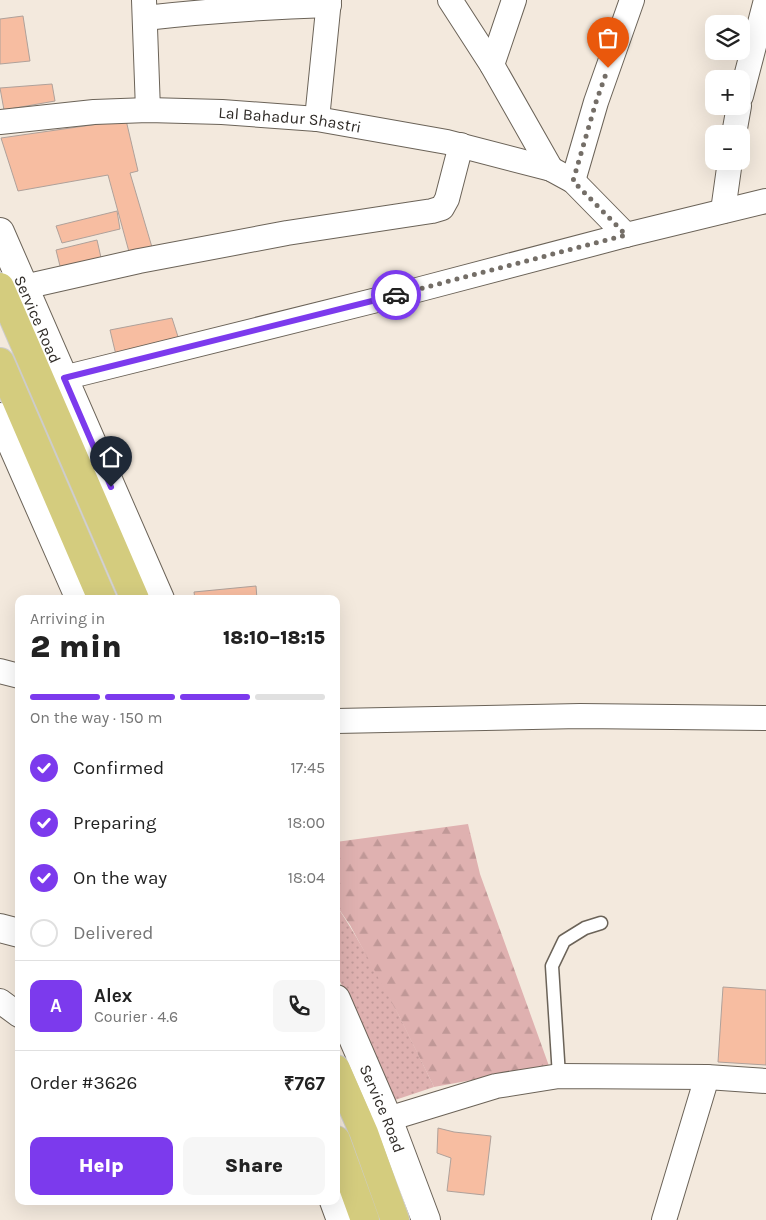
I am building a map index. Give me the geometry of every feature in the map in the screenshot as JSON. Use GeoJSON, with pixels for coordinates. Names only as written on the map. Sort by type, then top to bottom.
{"type":"FeatureCollection","features":[{"type":"Feature","properties":{"kind":"highway"},"geometry":{"type":"LineString","coordinates":[[12,287],[133,595]]}},
{"type":"Feature","properties":{"kind":"highway"},"geometry":{"type":"LineString","coordinates":[[0,362],[100,595]]}},
{"type":"Feature","properties":{"kind":"highway"},"geometry":{"type":"LineString","coordinates":[[340,1078],[364,1133],[395,1220]]}},
{"type":"Feature","properties":{"kind":"highway"},"geometry":{"type":"LineString","coordinates":[[340,1151],[365,1220]]}},
{"type":"Feature","properties":{"kind":"street"},"geometry":{"type":"LineString","coordinates":[[450,0],[492,65],[552,169]]}},
{"type":"Feature","properties":{"kind":"street"},"geometry":{"type":"LineString","coordinates":[[492,65],[514,0]]}},
{"type":"Feature","properties":{"kind":"street"},"geometry":{"type":"LineString","coordinates":[[573,181],[596,102],[632,0]]}},
{"type":"Feature","properties":{"kind":"street"},"geometry":{"type":"LineString","coordinates":[[748,70],[766,0]]}},
{"type":"Feature","properties":{"kind":"street"},"geometry":{"type":"LineString","coordinates":[[148,110],[145,9],[204,11],[329,3],[317,119]]}},
{"type":"Feature","properties":{"kind":"street","name":"Lal Bahadur Shastri"},"geometry":{"type":"LineString","coordinates":[[0,122],[94,112],[148,110],[222,112],[317,119],[461,145],[552,169],[573,181],[626,235]]}},
{"type":"Feature","properties":{"kind":"street"},"geometry":{"type":"LineString","coordinates":[[12,287],[287,233],[442,208],[447,199],[461,145]]}},
{"type":"Feature","properties":{"kind":"street"},"geometry":{"type":"LineString","coordinates":[[723,212],[729,170]]}},
{"type":"Feature","properties":{"kind":"street"},"geometry":{"type":"LineString","coordinates":[[64,378],[766,201]]}},
{"type":"Feature","properties":{"kind":"street","name":"Service Road"},"geometry":{"type":"LineString","coordinates":[[0,232],[12,287],[64,378],[158,595]]}},
{"type":"Feature","properties":{"kind":"street"},"geometry":{"type":"LineString","coordinates":[[0,417],[78,595]]}},
{"type":"Feature","properties":{"kind":"street"},"geometry":{"type":"LineString","coordinates":[[0,671],[15,675]]}},
{"type":"Feature","properties":{"kind":"street"},"geometry":{"type":"LineString","coordinates":[[340,721],[580,716],[766,718]]}},
{"type":"Feature","properties":{"kind":"street"},"geometry":{"type":"LineString","coordinates":[[0,928],[15,932]]}},
{"type":"Feature","properties":{"kind":"street"},"geometry":{"type":"LineString","coordinates":[[0,1001],[15,1011]]}},
{"type":"Feature","properties":{"kind":"street","name":"Service Road"},"geometry":{"type":"LineString","coordinates":[[340,1008],[388,1119],[426,1220]]}},
{"type":"Feature","properties":{"kind":"street"},"geometry":{"type":"LineString","coordinates":[[364,1133],[388,1119],[496,1086],[559,1076],[707,1077],[766,1081]]}},
{"type":"Feature","properties":{"kind":"street"},"geometry":{"type":"LineString","coordinates":[[664,1220],[707,1077]]}},
{"type":"Feature","properties":{"kind":"street"},"geometry":{"type":"LineString","coordinates":[[335,1205],[341,1220]]}},
{"type":"Feature","properties":{"kind":"lane"},"geometry":{"type":"LineString","coordinates":[[559,1076],[552,966],[564,941],[585,928],[601,923]]}},
{"type":"Feature","properties":{"kind":"green space"},"geometry":{"type":"Polygon","coordinates":[[[468,824],[480,874],[549,1066],[434,1087],[399,1016],[350,925],[340,911],[340,841],[468,824]]]}},
{"type":"Feature","properties":{"kind":"green space"},"geometry":{"type":"Polygon","coordinates":[[[340,911],[376,971],[434,1087],[395,1100],[340,982],[340,911]]]}},
{"type":"Feature","properties":{"kind":"building"},"geometry":{"type":"Polygon","coordinates":[[[23,16],[30,61],[0,64],[0,19],[23,16]]]}},
{"type":"Feature","properties":{"kind":"building"},"geometry":{"type":"Polygon","coordinates":[[[52,84],[55,101],[4,110],[0,88],[52,84]]]}},
{"type":"Feature","properties":{"kind":"building"},"geometry":{"type":"Polygon","coordinates":[[[126,120],[138,171],[130,173],[154,254],[131,259],[108,175],[18,191],[1,138],[126,120]]]}},
{"type":"Feature","properties":{"kind":"building"},"geometry":{"type":"Polygon","coordinates":[[[117,211],[120,229],[62,243],[56,226],[117,211]]]}},
{"type":"Feature","properties":{"kind":"building"},"geometry":{"type":"Polygon","coordinates":[[[97,240],[102,262],[61,270],[56,250],[97,240]]]}},
{"type":"Feature","properties":{"kind":"building"},"geometry":{"type":"Polygon","coordinates":[[[172,318],[180,343],[116,355],[110,330],[172,318]]]}},
{"type":"Feature","properties":{"kind":"building"},"geometry":{"type":"Polygon","coordinates":[[[256,586],[257,595],[194,595],[194,592],[256,586]]]}},
{"type":"Feature","properties":{"kind":"building"},"geometry":{"type":"Polygon","coordinates":[[[723,987],[766,990],[766,1065],[718,1062],[723,987]]]}},
{"type":"Feature","properties":{"kind":"building"},"geometry":{"type":"Polygon","coordinates":[[[438,1128],[454,1132],[491,1136],[484,1195],[447,1191],[451,1158],[437,1153],[438,1128]]]}},
{"type":"Feature","properties":{"kind":"way so far"},"geometry":{"type":"LineString","coordinates":[[396,295],[626,235],[573,181],[608,68]]}},
{"type":"Feature","properties":{"kind":"route"},"geometry":{"type":"LineString","coordinates":[[111,487],[64,378],[396,295]]}}]}
